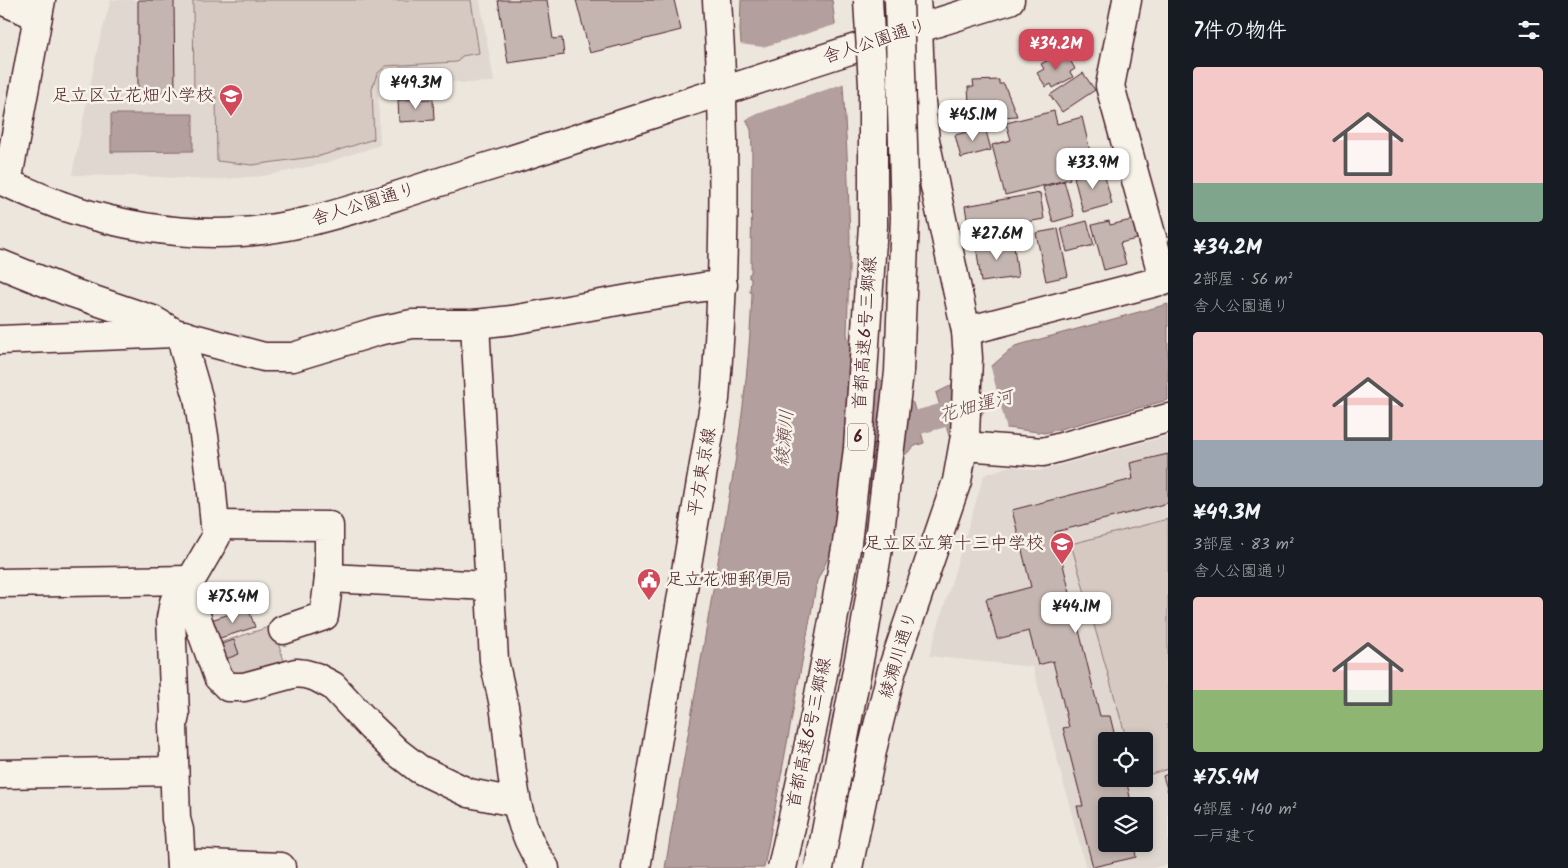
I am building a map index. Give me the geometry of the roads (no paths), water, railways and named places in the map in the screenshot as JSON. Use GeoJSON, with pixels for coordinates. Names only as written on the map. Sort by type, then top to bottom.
{"type":"FeatureCollection","features":[{"type":"Feature","properties":{"kind":"main road"},"geometry":{"type":"LineString","coordinates":[[0,0],[40,8],[4,182]]}},
{"type":"Feature","properties":{"kind":"main road","name":"平方東京線"},"geometry":{"type":"LineString","coordinates":[[636,868],[715,399],[723,286],[732,89],[717,0]]}},
{"type":"Feature","properties":{"kind":"main road","name":"首都高速6号三郷線"},"geometry":{"type":"LineString","coordinates":[[782,868],[814,721],[836,606],[847,543],[858,448],[873,226],[873,85],[868,0]]}},
{"type":"Feature","properties":{"kind":"main road","name":"首都高速6号三郷線"},"geometry":{"type":"LineString","coordinates":[[819,868],[877,557],[899,372],[905,217],[899,0]]}},
{"type":"Feature","properties":{"kind":"main road"},"geometry":{"type":"LineString","coordinates":[[916,0],[918,28]]}},
{"type":"Feature","properties":{"kind":"main road","name":"舎人公園通り"},"geometry":{"type":"LineString","coordinates":[[4,182],[68,208],[146,228],[177,232],[218,233],[269,230],[298,225],[1010,0]]}},
{"type":"Feature","properties":{"kind":"main road"},"geometry":{"type":"LineString","coordinates":[[966,330],[1166,280],[1110,86],[1127,0]]}},
{"type":"Feature","properties":{"kind":"main road","name":"綾瀬川通り"},"geometry":{"type":"LineString","coordinates":[[848,868],[873,746],[892,670],[958,480],[964,441],[968,358],[966,330],[925,140],[921,102],[918,28]]}},
{"type":"Feature","properties":{"kind":"main road"},"geometry":{"type":"LineString","coordinates":[[0,264],[67,291],[153,320],[180,334],[264,357],[293,357],[378,330],[412,324],[475,324],[512,320],[703,287],[723,286]]}},
{"type":"Feature","properties":{"kind":"main road"},"geometry":{"type":"LineString","coordinates":[[475,324],[494,660],[504,706],[515,802],[528,839],[545,868]]}},
{"type":"Feature","properties":{"kind":"main road"},"geometry":{"type":"LineString","coordinates":[[0,340],[180,334]]}},
{"type":"Feature","properties":{"kind":"main road"},"geometry":{"type":"LineString","coordinates":[[180,334],[198,396],[212,482],[216,525],[216,537],[187,586],[174,602],[170,618],[175,715],[173,725],[176,819],[179,830],[181,866],[280,867]]}},
{"type":"Feature","properties":{"kind":"main road"},"geometry":{"type":"LineString","coordinates":[[964,441],[1043,452],[1168,418]]}},
{"type":"Feature","properties":{"kind":"main road"},"geometry":{"type":"LineString","coordinates":[[216,525],[328,526],[330,578],[324,616],[283,630]]}},
{"type":"Feature","properties":{"kind":"main road"},"geometry":{"type":"LineString","coordinates":[[330,578],[489,586]]}},
{"type":"Feature","properties":{"kind":"main road"},"geometry":{"type":"LineString","coordinates":[[0,583],[187,586]]}},
{"type":"Feature","properties":{"kind":"main road"},"geometry":{"type":"LineString","coordinates":[[187,586],[218,678],[228,687],[244,687],[296,673],[316,678],[332,686],[397,752],[419,769],[469,793],[515,802]]}},
{"type":"Feature","properties":{"kind":"main road"},"geometry":{"type":"LineString","coordinates":[[0,774],[174,771]]}},
{"type":"Feature","properties":{"kind":"water","name":"綾瀬川"},"geometry":{"type":"Polygon","coordinates":[[[741,0],[832,0],[843,85],[847,153],[850,237],[847,334],[852,351],[886,385],[913,403],[924,443],[915,446],[876,481],[833,548],[817,581],[764,868],[665,868],[735,463],[748,357],[752,293],[750,292],[751,278],[749,278],[749,274],[751,273],[752,147],[751,130],[747,121],[740,30],[741,0]]]}},
{"type":"Feature","properties":{"kind":"water"},"geometry":{"type":"Polygon","coordinates":[[[111,114],[193,114],[193,151],[111,152],[111,114]]]}},
{"type":"Feature","properties":{"kind":"water"},"geometry":{"type":"Polygon","coordinates":[[[1168,304],[1168,400],[1045,433],[1008,428],[950,439],[936,393],[993,365],[1015,346],[1168,304]]]}},
{"type":"Feature","properties":{"kind":"waterway","name":"花畑運河"},"geometry":{"type":"LineString","coordinates":[[887,431],[973,407]]}},
{"type":"Feature","properties":{"kind":"place","name":"足立区立花畑小学校"},"geometry":{"type":"Point","coordinates":[231,117]}},
{"type":"Feature","properties":{"kind":"place","name":"足立区立第十三中学校"},"geometry":{"type":"Point","coordinates":[1062,565]}},
{"type":"Feature","properties":{"kind":"place","name":"足立花畑郵便局"},"geometry":{"type":"Point","coordinates":[649,601]}}]}
